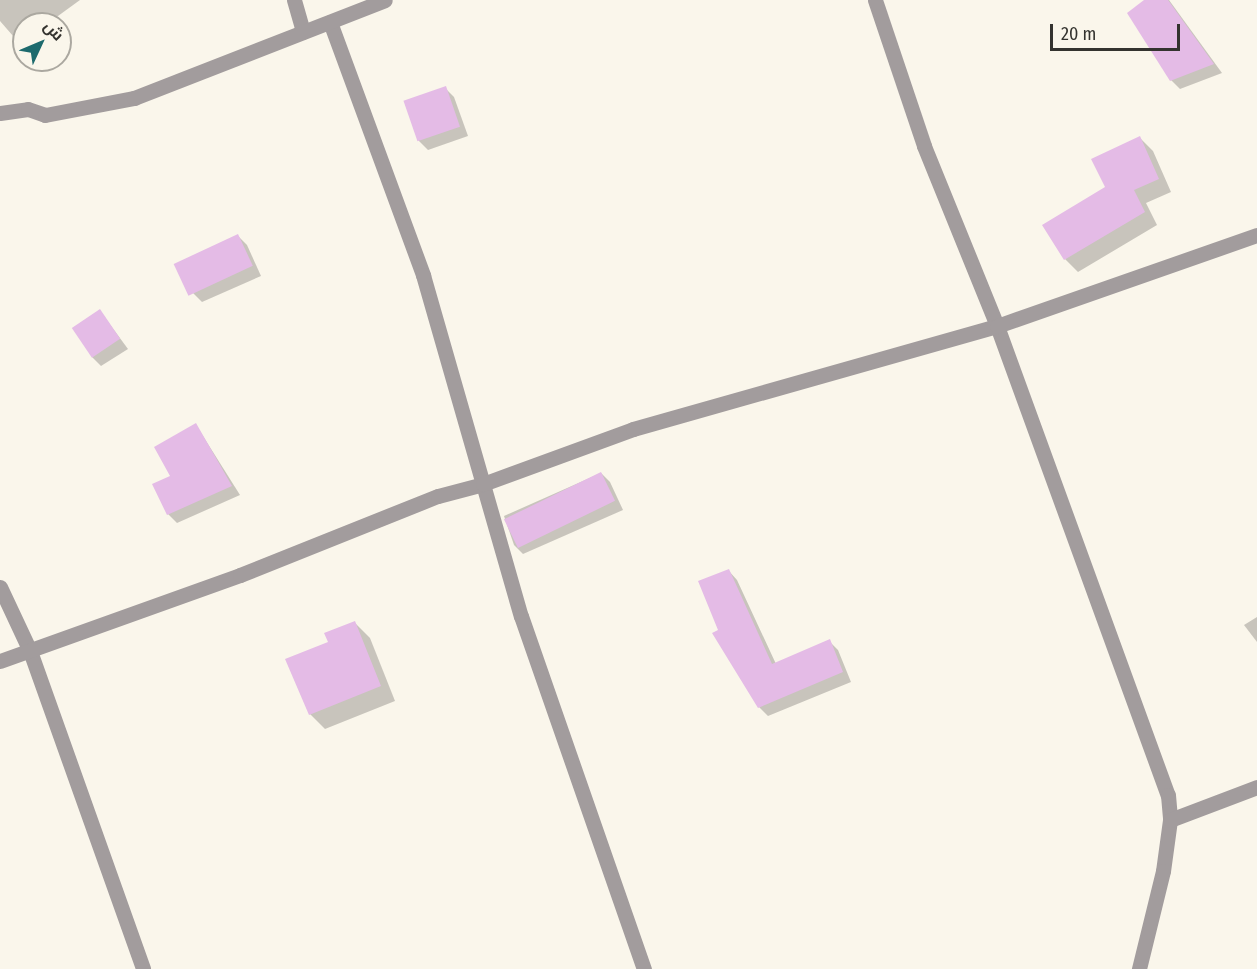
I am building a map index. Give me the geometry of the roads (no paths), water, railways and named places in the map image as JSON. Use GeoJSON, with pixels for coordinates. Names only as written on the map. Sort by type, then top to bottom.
{"type":"FeatureCollection","features":[{"type":"Feature","properties":{"kind":"street"},"geometry":{"type":"LineString","coordinates":[[294,0],[303,32]]}},
{"type":"Feature","properties":{"kind":"street"},"geometry":{"type":"LineString","coordinates":[[0,113],[28,109],[45,115],[134,98],[385,0]]}},
{"type":"Feature","properties":{"kind":"street"},"geometry":{"type":"LineString","coordinates":[[875,0],[924,146],[997,326],[1168,795],[1170,820],[1162,871],[1139,969]]}},
{"type":"Feature","properties":{"kind":"street"},"geometry":{"type":"LineString","coordinates":[[330,22],[423,275],[521,616],[644,969]]}},
{"type":"Feature","properties":{"kind":"street"},"geometry":{"type":"LineString","coordinates":[[0,661],[240,575],[438,496],[483,484],[633,429],[997,326],[1257,235]]}},
{"type":"Feature","properties":{"kind":"street"},"geometry":{"type":"LineString","coordinates":[[0,587],[30,651],[143,969]]}},
{"type":"Feature","properties":{"kind":"street"},"geometry":{"type":"LineString","coordinates":[[1170,820],[1257,787]]}}]}
